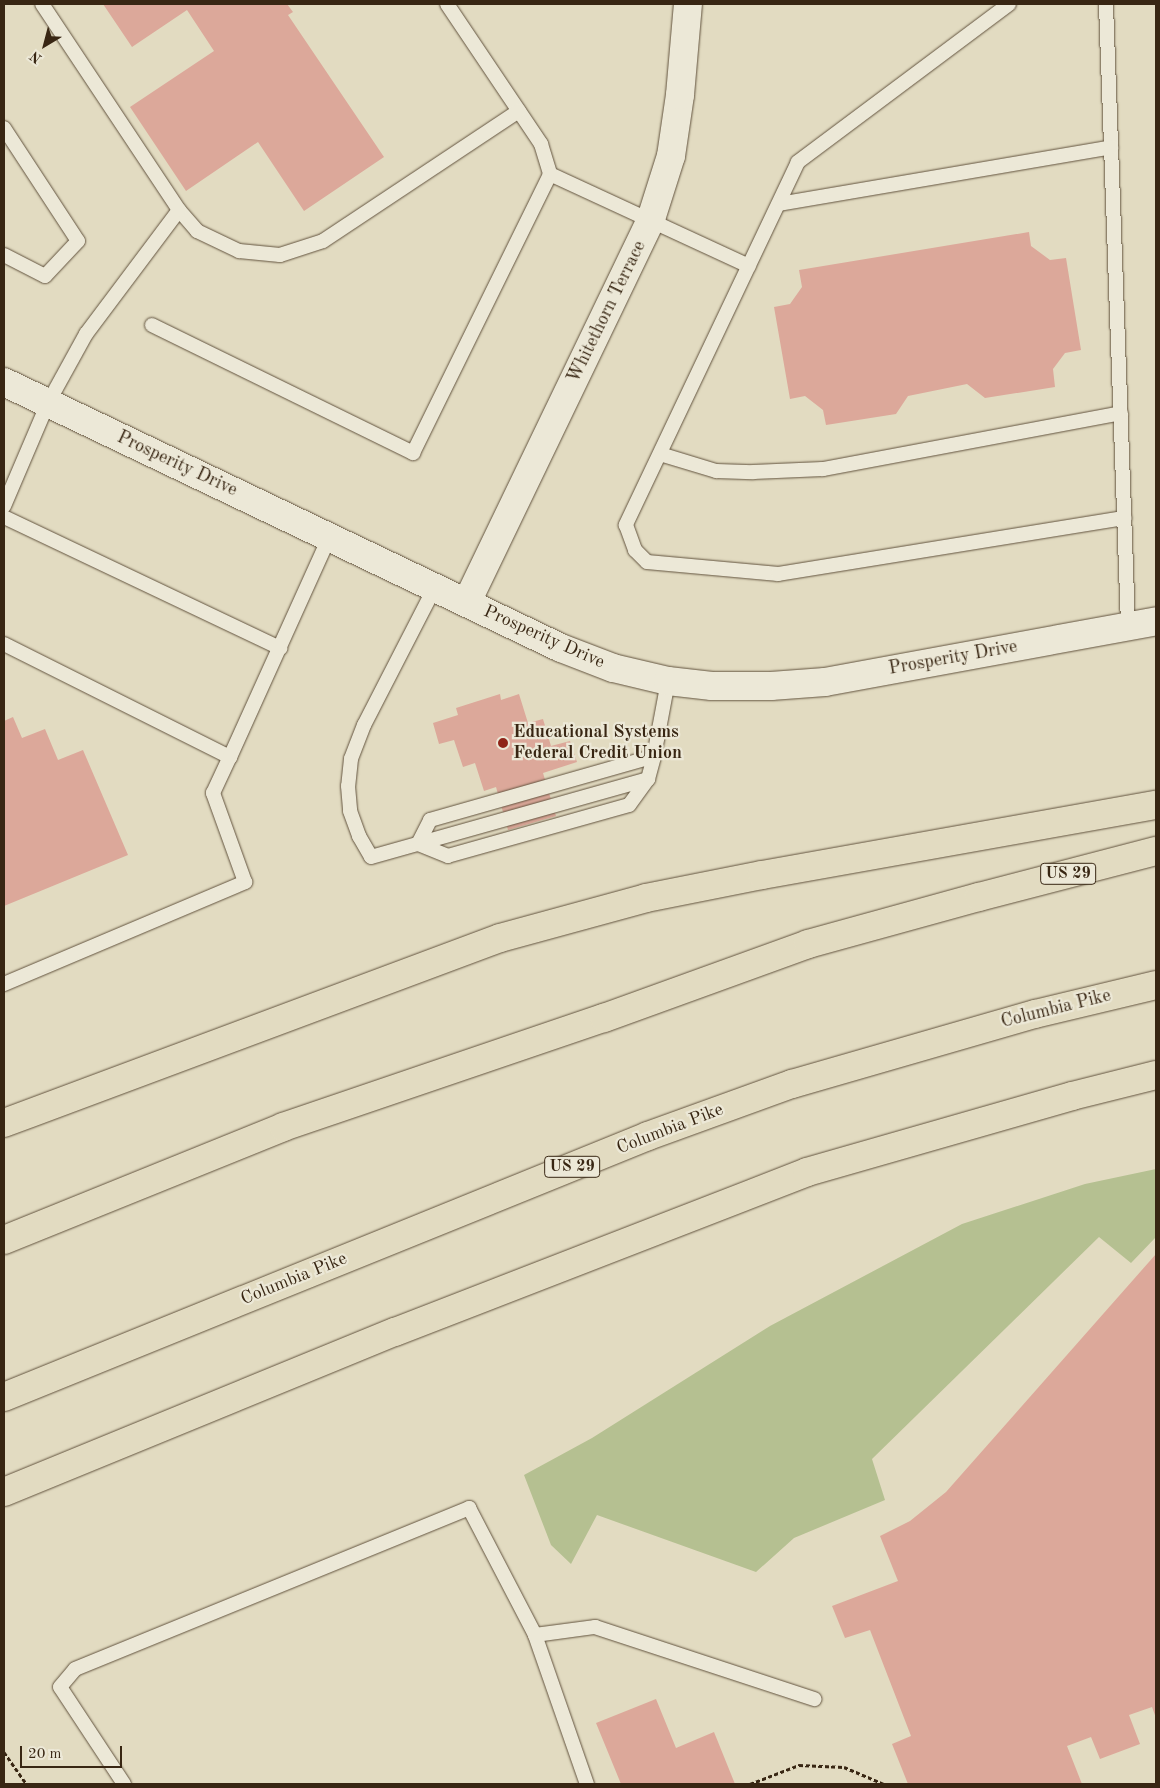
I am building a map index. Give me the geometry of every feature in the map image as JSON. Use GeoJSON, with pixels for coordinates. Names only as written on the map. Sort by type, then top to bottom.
{"type":"FeatureCollection","features":[{"type":"Feature","properties":{"kind":"highway"},"geometry":{"type":"LineString","coordinates":[[4,1123],[500,938],[646,898],[762,875],[1156,806]]}},
{"type":"Feature","properties":{"kind":"highway","name":"US 29"},"geometry":{"type":"LineString","coordinates":[[4,1240],[283,1128],[604,1018],[808,944],[979,896],[1156,851]]}},
{"type":"Feature","properties":{"kind":"highway","name":"Columbia Pike"},"geometry":{"type":"LineString","coordinates":[[4,1397],[639,1139],[774,1090],[904,1050],[1035,1014],[1156,985]]}},
{"type":"Feature","properties":{"kind":"highway"},"geometry":{"type":"LineString","coordinates":[[4,1492],[396,1332],[807,1172],[1072,1096],[1156,1075]]}},
{"type":"Feature","properties":{"kind":"street","name":"Whitethorn Terrace"},"geometry":{"type":"LineString","coordinates":[[467,602],[651,219],[671,156],[680,95],[688,4]]}},
{"type":"Feature","properties":{"kind":"street","name":"Prosperity Drive"},"geometry":{"type":"LineString","coordinates":[[4,382],[330,536],[561,648],[613,668],[668,681],[712,686],[771,686],[825,682],[1156,621]]}},
{"type":"Feature","properties":{"kind":"lane"},"geometry":{"type":"LineString","coordinates":[[42,4],[179,210],[198,231],[239,251],[280,255],[323,241],[519,111]]}},
{"type":"Feature","properties":{"kind":"lane"},"geometry":{"type":"LineString","coordinates":[[152,325],[413,453],[550,174],[541,144],[447,4]]}},
{"type":"Feature","properties":{"kind":"lane"},"geometry":{"type":"LineString","coordinates":[[1009,4],[798,162],[626,525],[635,550],[647,562],[778,574],[1124,518]]}},
{"type":"Feature","properties":{"kind":"lane"},"geometry":{"type":"LineString","coordinates":[[1106,4],[1128,626]]}},
{"type":"Feature","properties":{"kind":"lane"},"geometry":{"type":"LineString","coordinates":[[4,128],[78,241],[45,276],[4,255]]}},
{"type":"Feature","properties":{"kind":"lane"},"geometry":{"type":"LineString","coordinates":[[778,204],[1111,146]]}},
{"type":"Feature","properties":{"kind":"lane"},"geometry":{"type":"LineString","coordinates":[[550,174],[651,219],[749,266]]}},
{"type":"Feature","properties":{"kind":"lane"},"geometry":{"type":"LineString","coordinates":[[4,506],[48,403],[86,334],[179,210]]}},
{"type":"Feature","properties":{"kind":"lane"},"geometry":{"type":"LineString","coordinates":[[660,454],[716,471],[753,472],[823,468],[1121,413]]}},
{"type":"Feature","properties":{"kind":"lane"},"geometry":{"type":"LineString","coordinates":[[4,517],[280,648]]}},
{"type":"Feature","properties":{"kind":"lane"},"geometry":{"type":"LineString","coordinates":[[4,984],[245,882],[213,793],[330,536]]}},
{"type":"Feature","properties":{"kind":"lane"},"geometry":{"type":"LineString","coordinates":[[435,587],[364,725],[351,759],[348,786],[350,811],[359,836],[370,857],[648,779]]}},
{"type":"Feature","properties":{"kind":"lane"},"geometry":{"type":"LineString","coordinates":[[4,644],[230,757]]}},
{"type":"Feature","properties":{"kind":"lane"},"geometry":{"type":"LineString","coordinates":[[418,844],[448,856],[629,805],[648,779],[668,681]]}},
{"type":"Feature","properties":{"kind":"lane"},"geometry":{"type":"LineString","coordinates":[[418,844],[430,820],[654,756]]}},
{"type":"Feature","properties":{"kind":"lane"},"geometry":{"type":"LineString","coordinates":[[124,1784],[60,1687],[75,1669],[470,1508],[535,1635],[586,1784]]}},
{"type":"Feature","properties":{"kind":"lane"},"geometry":{"type":"LineString","coordinates":[[535,1635],[595,1627],[814,1699]]}},
{"type":"Feature","properties":{"kind":"path"},"geometry":{"type":"LineString","coordinates":[[4,1752],[26,1784]]}},
{"type":"Feature","properties":{"kind":"path"},"geometry":{"type":"LineString","coordinates":[[750,1784],[799,1765],[844,1767],[884,1784]]}},
{"type":"Feature","properties":{"kind":"green space"},"geometry":{"type":"Polygon","coordinates":[[[1156,1169],[1156,1237],[1131,1263],[1099,1237],[872,1459],[885,1500],[794,1538],[756,1572],[597,1515],[571,1564],[551,1545],[524,1475],[592,1438],[770,1326],[962,1224],[1085,1184],[1156,1169]]]}},
{"type":"Feature","properties":{"kind":"building"},"geometry":{"type":"Polygon","coordinates":[[[103,4],[287,4],[293,12],[288,15],[384,157],[304,211],[258,142],[186,191],[130,107],[214,51],[187,10],[132,47],[103,4]]]}},
{"type":"Feature","properties":{"kind":"building"},"geometry":{"type":"Polygon","coordinates":[[[1029,232],[1031,246],[1050,260],[1066,258],[1081,350],[1065,353],[1053,369],[1055,387],[985,398],[967,384],[908,396],[896,414],[826,425],[823,410],[805,396],[790,399],[774,307],[790,304],[802,287],[799,270],[1029,232]]]}},
{"type":"Feature","properties":{"kind":"building","name":"Educational Systems Federal Credit Union"},"geometry":{"type":"Polygon","coordinates":[[[500,694],[501,700],[519,694],[528,723],[543,719],[551,746],[570,741],[577,762],[543,773],[556,816],[508,830],[496,787],[484,791],[475,763],[463,767],[454,740],[439,744],[433,723],[458,715],[456,708],[500,694]]]}},
{"type":"Feature","properties":{"kind":"building"},"geometry":{"type":"Polygon","coordinates":[[[13,717],[22,738],[45,729],[58,760],[83,750],[128,855],[4,906],[4,721],[13,717]]]}},
{"type":"Feature","properties":{"kind":"building"},"geometry":{"type":"Polygon","coordinates":[[[1156,1254],[1156,1718],[1152,1707],[1129,1715],[1140,1744],[1100,1759],[1091,1737],[1067,1746],[1082,1784],[908,1784],[892,1744],[911,1736],[870,1630],[845,1638],[832,1606],[898,1581],[880,1536],[910,1521],[946,1492],[1156,1254]]]}},
{"type":"Feature","properties":{"kind":"building"},"geometry":{"type":"Polygon","coordinates":[[[656,1699],[676,1748],[714,1732],[735,1784],[621,1784],[596,1723],[656,1699]]]}},
{"type":"Feature","properties":{"kind":"place","name":"Educational Systems Federal Credit Union"},"geometry":{"type":"Point","coordinates":[503,743]}}]}
